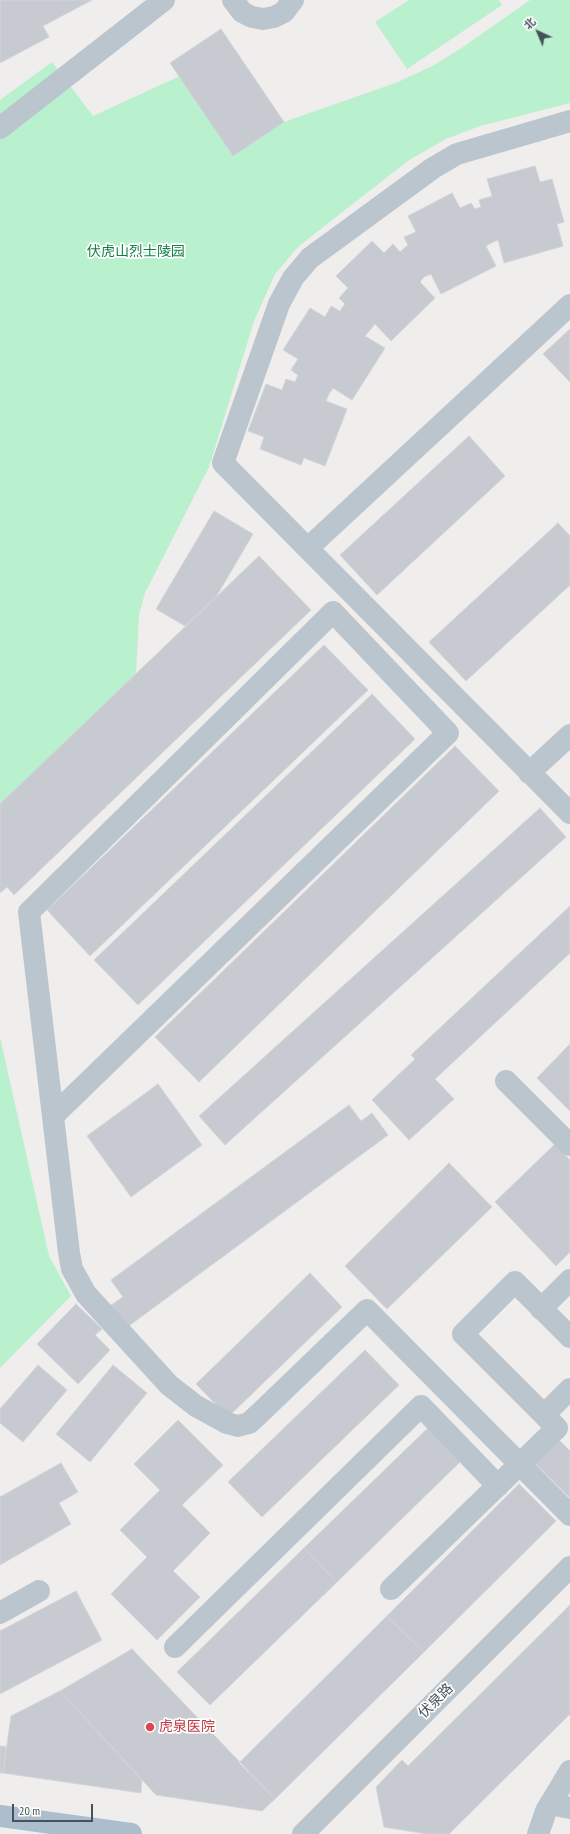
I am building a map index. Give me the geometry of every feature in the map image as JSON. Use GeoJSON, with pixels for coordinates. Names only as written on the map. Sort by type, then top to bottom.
{"type":"FeatureCollection","features":[{"type":"Feature","properties":{"kind":"main road"},"geometry":{"type":"LineString","coordinates":[[0,1816],[131,1834]]}},
{"type":"Feature","properties":{"kind":"street"},"geometry":{"type":"LineString","coordinates":[[0,128],[164,0]]}},
{"type":"Feature","properties":{"kind":"street"},"geometry":{"type":"LineString","coordinates":[[234,0],[242,12],[252,17],[263,19],[274,17],[284,12],[293,0]]}},
{"type":"Feature","properties":{"kind":"street"},"geometry":{"type":"LineString","coordinates":[[570,121],[457,154],[433,168],[310,258],[294,278],[279,304],[223,463],[570,814]]}},
{"type":"Feature","properties":{"kind":"street"},"geometry":{"type":"LineString","coordinates":[[308,548],[570,305]]}},
{"type":"Feature","properties":{"kind":"street"},"geometry":{"type":"LineString","coordinates":[[53,1116],[448,732],[333,612],[29,912],[53,1116],[72,1269],[86,1294],[169,1385],[181,1396],[196,1406],[227,1423],[238,1426],[249,1423],[367,1310],[570,1515]]}},
{"type":"Feature","properties":{"kind":"street"},"geometry":{"type":"LineString","coordinates":[[530,773],[570,735]]}},
{"type":"Feature","properties":{"kind":"street"},"geometry":{"type":"LineString","coordinates":[[506,1081],[570,1145]]}},
{"type":"Feature","properties":{"kind":"street"},"geometry":{"type":"LineString","coordinates":[[541,1309],[570,1280]]}},
{"type":"Feature","properties":{"kind":"street"},"geometry":{"type":"LineString","coordinates":[[390,1589],[557,1428],[463,1334],[515,1282],[570,1337]]}},
{"type":"Feature","properties":{"kind":"street"},"geometry":{"type":"LineString","coordinates":[[544,1415],[570,1389]]}},
{"type":"Feature","properties":{"kind":"street"},"geometry":{"type":"LineString","coordinates":[[174,1647],[421,1406],[498,1486]]}},
{"type":"Feature","properties":{"kind":"street","name":"伏泉路"},"geometry":{"type":"LineString","coordinates":[[303,1834],[570,1567]]}},
{"type":"Feature","properties":{"kind":"street"},"geometry":{"type":"LineString","coordinates":[[0,1613],[39,1591]]}},
{"type":"Feature","properties":{"kind":"street"},"geometry":{"type":"LineString","coordinates":[[538,1834],[560,1806],[570,1771]]}},
{"type":"Feature","properties":{"kind":"green space"},"geometry":{"type":"Polygon","coordinates":[[[409,0],[499,0],[502,5],[407,69],[375,22],[409,0]]]}},
{"type":"Feature","properties":{"kind":"green space","name":"伏虎山烈士陵园"},"geometry":{"type":"Polygon","coordinates":[[[530,0],[570,0],[570,103],[480,126],[446,139],[409,160],[299,246],[275,274],[254,321],[209,467],[145,593],[139,615],[136,674],[0,804],[0,100],[52,62],[93,116],[180,76],[233,156],[284,122],[398,82],[434,65],[463,47],[530,0]]]}},
{"type":"Feature","properties":{"kind":"green space"},"geometry":{"type":"Polygon","coordinates":[[[0,1037],[49,1256],[71,1296],[0,1368],[0,1037]]]}},
{"type":"Feature","properties":{"kind":"building"},"geometry":{"type":"Polygon","coordinates":[[[0,0],[92,0],[43,26],[49,37],[0,63],[0,0]]]}},
{"type":"Feature","properties":{"kind":"building"},"geometry":{"type":"Polygon","coordinates":[[[221,29],[284,122],[233,156],[170,63],[221,29]]]}},
{"type":"Feature","properties":{"kind":"building"},"geometry":{"type":"Polygon","coordinates":[[[535,166],[540,182],[552,179],[564,222],[557,224],[563,246],[504,263],[498,240],[486,246],[496,266],[441,294],[431,274],[424,277],[420,282],[435,298],[391,341],[375,324],[365,336],[385,348],[352,400],[333,388],[329,394],[326,401],[347,409],[325,466],[304,458],[301,465],[260,449],[264,437],[248,431],[266,384],[282,390],[286,379],[295,382],[298,375],[291,370],[298,359],[283,350],[310,308],[325,317],[331,306],[340,311],[345,304],[339,298],[348,288],[336,276],[372,241],[384,253],[393,244],[400,252],[408,245],[404,237],[416,232],[408,216],[452,193],[460,208],[471,203],[475,209],[481,207],[479,200],[492,196],[487,179],[535,166]]]}},
{"type":"Feature","properties":{"kind":"building"},"geometry":{"type":"Polygon","coordinates":[[[570,329],[570,382],[543,354],[570,329]]]}},
{"type":"Feature","properties":{"kind":"building"},"geometry":{"type":"Polygon","coordinates":[[[469,436],[505,476],[377,595],[340,555],[469,436]]]}},
{"type":"Feature","properties":{"kind":"building"},"geometry":{"type":"Polygon","coordinates":[[[214,511],[253,534],[216,597],[185,626],[156,609],[214,511]]]}},
{"type":"Feature","properties":{"kind":"building"},"geometry":{"type":"Polygon","coordinates":[[[558,523],[570,536],[570,585],[466,681],[429,642],[558,523]]]}},
{"type":"Feature","properties":{"kind":"building"},"geometry":{"type":"Polygon","coordinates":[[[259,556],[311,610],[14,895],[7,887],[0,893],[0,804],[259,556]]]}},
{"type":"Feature","properties":{"kind":"building"},"geometry":{"type":"Polygon","coordinates":[[[324,645],[368,690],[90,956],[47,910],[324,645]]]}},
{"type":"Feature","properties":{"kind":"building"},"geometry":{"type":"Polygon","coordinates":[[[372,694],[415,739],[138,1005],[94,960],[372,694]]]}},
{"type":"Feature","properties":{"kind":"building"},"geometry":{"type":"Polygon","coordinates":[[[455,746],[499,791],[199,1082],[155,1037],[455,746]]]}},
{"type":"Feature","properties":{"kind":"building"},"geometry":{"type":"Polygon","coordinates":[[[540,808],[566,837],[225,1145],[199,1116],[540,808]]]}},
{"type":"Feature","properties":{"kind":"building"},"geometry":{"type":"Polygon","coordinates":[[[570,906],[570,953],[435,1079],[454,1099],[409,1140],[372,1100],[415,1059],[411,1055],[570,906]]]}},
{"type":"Feature","properties":{"kind":"building"},"geometry":{"type":"Polygon","coordinates":[[[570,1044],[570,1111],[537,1078],[570,1044]]]}},
{"type":"Feature","properties":{"kind":"building"},"geometry":{"type":"Polygon","coordinates":[[[158,1084],[202,1145],[131,1197],[87,1136],[158,1084]]]}},
{"type":"Feature","properties":{"kind":"building"},"geometry":{"type":"Polygon","coordinates":[[[349,1105],[361,1121],[372,1113],[388,1135],[126,1328],[110,1306],[123,1297],[111,1280],[349,1105]]]}},
{"type":"Feature","properties":{"kind":"building"},"geometry":{"type":"Polygon","coordinates":[[[555,1144],[570,1160],[570,1252],[556,1266],[495,1202],[555,1144]]]}},
{"type":"Feature","properties":{"kind":"building"},"geometry":{"type":"Polygon","coordinates":[[[449,1163],[492,1207],[387,1309],[345,1266],[449,1163]]]}},
{"type":"Feature","properties":{"kind":"building"},"geometry":{"type":"Polygon","coordinates":[[[310,1273],[342,1307],[228,1417],[196,1384],[310,1273]]]}},
{"type":"Feature","properties":{"kind":"building"},"geometry":{"type":"Polygon","coordinates":[[[76,1304],[102,1329],[95,1335],[110,1350],[78,1384],[37,1344],[76,1304]]]}},
{"type":"Feature","properties":{"kind":"building"},"geometry":{"type":"Polygon","coordinates":[[[365,1350],[399,1385],[262,1517],[228,1482],[365,1350]]]}},
{"type":"Feature","properties":{"kind":"building"},"geometry":{"type":"Polygon","coordinates":[[[38,1365],[67,1390],[23,1442],[0,1423],[0,1409],[38,1365]]]}},
{"type":"Feature","properties":{"kind":"building"},"geometry":{"type":"Polygon","coordinates":[[[113,1365],[147,1393],[90,1462],[56,1434],[113,1365]]]}},
{"type":"Feature","properties":{"kind":"building"},"geometry":{"type":"Polygon","coordinates":[[[178,1420],[223,1465],[182,1505],[210,1533],[173,1571],[200,1597],[157,1640],[111,1594],[147,1557],[120,1530],[160,1490],[134,1464],[178,1420]]]}},
{"type":"Feature","properties":{"kind":"building"},"geometry":{"type":"Polygon","coordinates":[[[430,1426],[462,1460],[337,1582],[304,1548],[430,1426]]]}},
{"type":"Feature","properties":{"kind":"building"},"geometry":{"type":"Polygon","coordinates":[[[559,1440],[570,1451],[570,1498],[535,1463],[559,1440]]]}},
{"type":"Feature","properties":{"kind":"building"},"geometry":{"type":"Polygon","coordinates":[[[61,1463],[78,1492],[59,1503],[71,1524],[0,1565],[0,1497],[61,1463]]]}},
{"type":"Feature","properties":{"kind":"building"},"geometry":{"type":"Polygon","coordinates":[[[519,1484],[556,1521],[424,1652],[387,1616],[519,1484]]]}},
{"type":"Feature","properties":{"kind":"building"},"geometry":{"type":"Polygon","coordinates":[[[304,1548],[337,1582],[210,1705],[177,1672],[304,1548]]]}},
{"type":"Feature","properties":{"kind":"building"},"geometry":{"type":"Polygon","coordinates":[[[76,1591],[102,1640],[0,1694],[0,1631],[76,1591]]]}},
{"type":"Feature","properties":{"kind":"building"},"geometry":{"type":"Polygon","coordinates":[[[570,1605],[570,1714],[449,1834],[427,1834],[384,1827],[376,1787],[402,1760],[408,1766],[570,1605]]]}},
{"type":"Feature","properties":{"kind":"building"},"geometry":{"type":"Polygon","coordinates":[[[387,1616],[424,1652],[275,1799],[239,1763],[387,1616]]]}},
{"type":"Feature","properties":{"kind":"building","name":"虎泉医院"},"geometry":{"type":"Polygon","coordinates":[[[132,1649],[275,1799],[262,1811],[156,1795],[60,1691],[132,1649]]]}},
{"type":"Feature","properties":{"kind":"building"},"geometry":{"type":"Polygon","coordinates":[[[60,1691],[142,1780],[141,1793],[3,1773],[11,1716],[60,1691]]]}},
{"type":"Feature","properties":{"kind":"building"},"geometry":{"type":"Polygon","coordinates":[[[0,1746],[6,1747],[3,1773],[0,1773],[0,1746]]]}},
{"type":"Feature","properties":{"kind":"place","name":"虎泉医院"},"geometry":{"type":"Point","coordinates":[150,1727]}}]}
